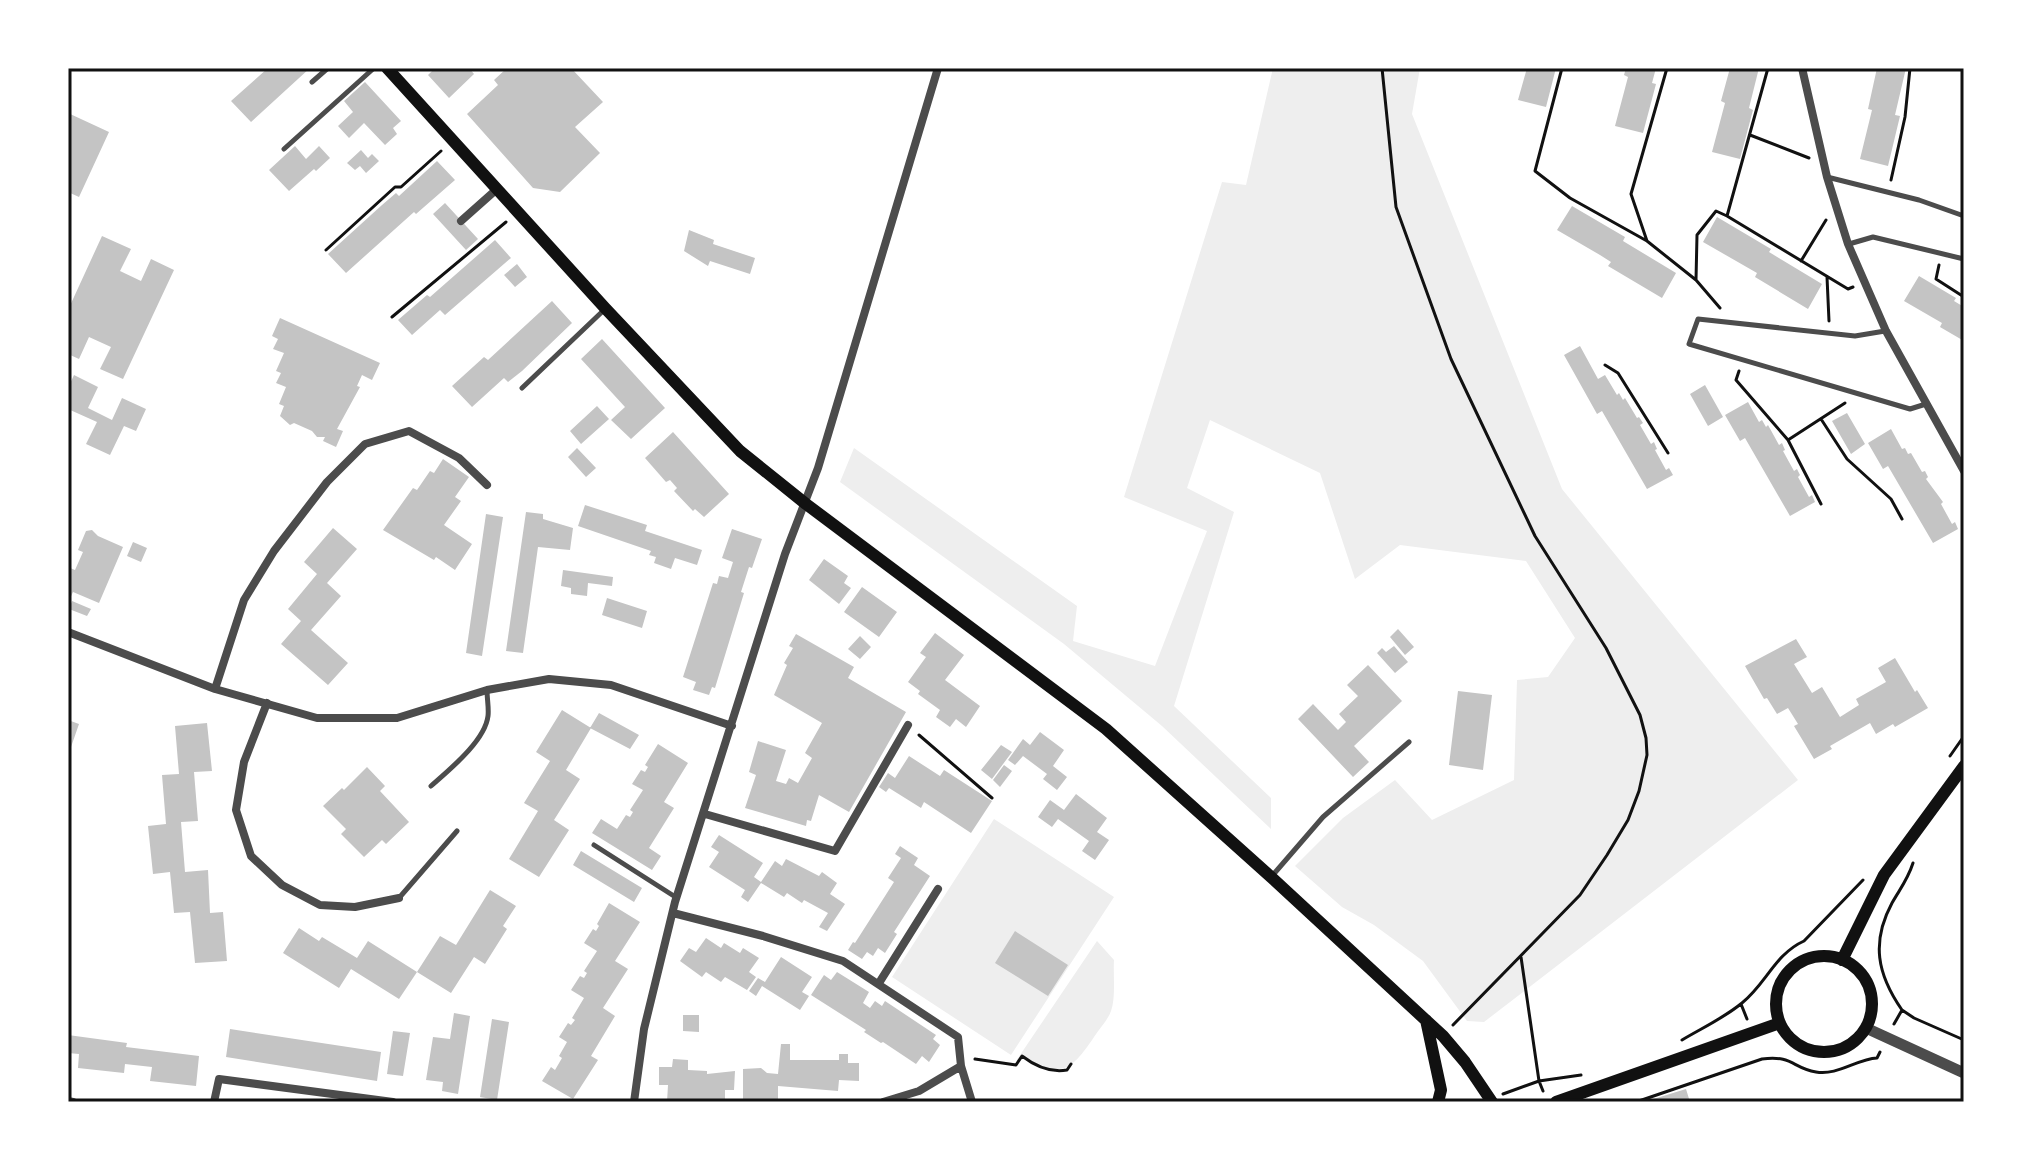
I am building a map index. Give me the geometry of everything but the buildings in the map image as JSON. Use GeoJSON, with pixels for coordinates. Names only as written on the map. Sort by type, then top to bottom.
{"type":"FeatureCollection","features":[{"type":"Feature","properties":{"kind":"main road"},"geometry":{"type":"LineString","coordinates":[[387,68],[740,451],[1106,729],[1443,1036],[1492,1100]]}},
{"type":"Feature","properties":{"kind":"main road"},"geometry":{"type":"LineString","coordinates":[[1842,960],[1884,875],[1964,766]]}},
{"type":"Feature","properties":{"kind":"main road"},"geometry":{"type":"LineString","coordinates":[[1824,956],[1842,960],[1862,974],[1869,987],[1871,1015],[1866,1028],[1857,1040],[1844,1048],[1829,1052],[1800,1046],[1788,1036],[1776,1008],[1777,992],[1783,978],[1794,966],[1808,958],[1824,956]]}},
{"type":"Feature","properties":{"kind":"main road"},"geometry":{"type":"LineString","coordinates":[[1426,1020],[1441,1090],[1438,1102]]}},
{"type":"Feature","properties":{"kind":"main road"},"geometry":{"type":"LineString","coordinates":[[1556,1102],[1780,1023]]}},
{"type":"Feature","properties":{"kind":"street"},"geometry":{"type":"LineString","coordinates":[[634,1102],[644,1029],[677,898],[785,554],[806,504],[938,68]]}},
{"type":"Feature","properties":{"kind":"street"},"geometry":{"type":"LineString","coordinates":[[1802,68],[1827,177],[1848,244],[1886,331],[1964,471]]}},
{"type":"Feature","properties":{"kind":"street"},"geometry":{"type":"LineString","coordinates":[[461,221],[497,189]]}},
{"type":"Feature","properties":{"kind":"street"},"geometry":{"type":"LineString","coordinates":[[215,689],[244,600],[274,551],[327,482],[365,444],[409,431],[459,458],[487,485]]}},
{"type":"Feature","properties":{"kind":"street"},"geometry":{"type":"LineString","coordinates":[[68,632],[215,689],[317,718],[397,718],[487,690],[549,679],[611,685],[732,726]]}},
{"type":"Feature","properties":{"kind":"street"},"geometry":{"type":"LineString","coordinates":[[267,703],[244,762],[236,810],[251,856],[282,885],[320,905],[355,907],[399,898]]}},
{"type":"Feature","properties":{"kind":"street"},"geometry":{"type":"LineString","coordinates":[[705,814],[835,851],[908,725]]}},
{"type":"Feature","properties":{"kind":"street"},"geometry":{"type":"LineString","coordinates":[[879,983],[938,889]]}},
{"type":"Feature","properties":{"kind":"street"},"geometry":{"type":"LineString","coordinates":[[673,913],[843,961],[879,983],[958,1037],[960,1061],[972,1102]]}},
{"type":"Feature","properties":{"kind":"street"},"geometry":{"type":"LineString","coordinates":[[1866,1028],[1964,1073]]}},
{"type":"Feature","properties":{"kind":"street"},"geometry":{"type":"LineString","coordinates":[[883,1102],[919,1091],[960,1061]]}},
{"type":"Feature","properties":{"kind":"street"},"geometry":{"type":"LineString","coordinates":[[214,1102],[219,1079],[393,1102]]}},
{"type":"Feature","properties":{"kind":"street"},"geometry":{"type":"LineString","coordinates":[[305,1102],[308,1091]]}},
{"type":"Feature","properties":{"kind":"lane"},"geometry":{"type":"LineString","coordinates":[[312,82],[328,68]]}},
{"type":"Feature","properties":{"kind":"lane"},"geometry":{"type":"LineString","coordinates":[[284,149],[374,68]]}},
{"type":"Feature","properties":{"kind":"lane"},"geometry":{"type":"LineString","coordinates":[[1827,177],[1964,216]]}},
{"type":"Feature","properties":{"kind":"lane"},"geometry":{"type":"LineString","coordinates":[[1848,244],[1873,237],[1964,259]]}},
{"type":"Feature","properties":{"kind":"lane"},"geometry":{"type":"LineString","coordinates":[[522,388],[605,308]]}},
{"type":"Feature","properties":{"kind":"lane"},"geometry":{"type":"LineString","coordinates":[[1886,331],[1855,336],[1698,319],[1689,344],[1910,409],[1926,404]]}},
{"type":"Feature","properties":{"kind":"lane"},"geometry":{"type":"LineString","coordinates":[[431,786],[460,760],[480,736],[488,719],[487,690]]}},
{"type":"Feature","properties":{"kind":"lane"},"geometry":{"type":"LineString","coordinates":[[1271,877],[1323,817],[1409,742]]}},
{"type":"Feature","properties":{"kind":"lane"},"geometry":{"type":"LineString","coordinates":[[399,898],[457,831]]}},
{"type":"Feature","properties":{"kind":"lane"},"geometry":{"type":"LineString","coordinates":[[594,845],[677,898]]}},
{"type":"Feature","properties":{"kind":"path"},"geometry":{"type":"LineString","coordinates":[[1382,68],[1396,207],[1451,359],[1535,536],[1606,648],[1640,715],[1646,738],[1647,755],[1642,780],[1624,827],[1580,895],[1443,1036]]}},
{"type":"Feature","properties":{"kind":"path"},"geometry":{"type":"LineString","coordinates":[[1562,68],[1535,171],[1570,198],[1647,241],[1696,280],[1733,323]]}},
{"type":"Feature","properties":{"kind":"path"},"geometry":{"type":"LineString","coordinates":[[1647,241],[1631,194],[1667,68]]}},
{"type":"Feature","properties":{"kind":"path"},"geometry":{"type":"LineString","coordinates":[[1727,216],[1768,68]]}},
{"type":"Feature","properties":{"kind":"path"},"geometry":{"type":"LineString","coordinates":[[1888,192],[1905,117],[1910,68]]}},
{"type":"Feature","properties":{"kind":"path"},"geometry":{"type":"LineString","coordinates":[[1750,135],[1824,163]]}},
{"type":"Feature","properties":{"kind":"path"},"geometry":{"type":"LineString","coordinates":[[326,250],[452,140]]}},
{"type":"Feature","properties":{"kind":"path"},"geometry":{"type":"LineString","coordinates":[[1801,261],[1836,204]]}},
{"type":"Feature","properties":{"kind":"path"},"geometry":{"type":"LineString","coordinates":[[1696,280],[1697,235],[1716,211],[1848,289],[1866,283]]}},
{"type":"Feature","properties":{"kind":"path"},"geometry":{"type":"LineString","coordinates":[[392,317],[518,212]]}},
{"type":"Feature","properties":{"kind":"path"},"geometry":{"type":"LineString","coordinates":[[1942,253],[1936,279],[1964,297]]}},
{"type":"Feature","properties":{"kind":"path"},"geometry":{"type":"LineString","coordinates":[[1827,277],[1829,333]]}},
{"type":"Feature","properties":{"kind":"path"},"geometry":{"type":"LineString","coordinates":[[1742,360],[1736,380],[1788,440],[1821,504]]}},
{"type":"Feature","properties":{"kind":"path"},"geometry":{"type":"LineString","coordinates":[[1605,365],[1618,373],[1668,453]]}},
{"type":"Feature","properties":{"kind":"path"},"geometry":{"type":"LineString","coordinates":[[1788,440],[1858,395]]}},
{"type":"Feature","properties":{"kind":"path"},"geometry":{"type":"LineString","coordinates":[[1821,419],[1847,459],[1891,499],[1902,519]]}},
{"type":"Feature","properties":{"kind":"path"},"geometry":{"type":"LineString","coordinates":[[908,725],[992,798]]}},
{"type":"Feature","properties":{"kind":"path"},"geometry":{"type":"LineString","coordinates":[[1947,760],[1964,736]]}},
{"type":"Feature","properties":{"kind":"path"},"geometry":{"type":"LineString","coordinates":[[1914,858],[1908,879],[1892,903],[1877,942],[1881,966],[1893,997],[1902,1010],[1964,1040]]}},
{"type":"Feature","properties":{"kind":"path"},"geometry":{"type":"LineString","coordinates":[[1675,1044],[1741,1004],[1777,961],[1832,916],[1870,870]]}},
{"type":"Feature","properties":{"kind":"path"},"geometry":{"type":"LineString","coordinates":[[1521,957],[1539,1081]]}},
{"type":"Feature","properties":{"kind":"path"},"geometry":{"type":"LineString","coordinates":[[1636,1102],[1762,1059],[1777,1057],[1791,1060],[1817,1072],[1877,1058],[1902,1010]]}},
{"type":"Feature","properties":{"kind":"path"},"geometry":{"type":"LineString","coordinates":[[960,1061],[1016,1065],[1022,1056],[1038,1066],[1060,1071],[1067,1070],[1071,1064]]}},
{"type":"Feature","properties":{"kind":"path"},"geometry":{"type":"LineString","coordinates":[[1492,1100],[1539,1081],[1584,1075]]}},
{"type":"Feature","properties":{"kind":"shaded area"},"geometry":{"type":"Polygon","coordinates":[[[1273,68],[1420,68],[1412,114],[1562,489],[1798,780],[1484,1022],[1467,1021],[1423,961],[1374,925],[1342,907],[1295,866],[1343,818],[1395,780],[1432,820],[1514,780],[1517,680],[1548,677],[1575,638],[1526,561],[1400,545],[1355,579],[1320,473],[1210,420],[1187,488],[1234,512],[1174,706],[1271,798],[1271,829],[1162,726],[1064,644],[840,482],[854,448],[1077,606],[1073,641],[1155,666],[1207,531],[1124,497],[1222,182],[1246,185],[1273,68]]]}},
{"type":"Feature","properties":{"kind":"shaded area"},"geometry":{"type":"Polygon","coordinates":[[[994,819],[1114,897],[1011,1055],[892,977],[994,819]]]}},
{"type":"Feature","properties":{"kind":"shaded area"},"geometry":{"type":"Polygon","coordinates":[[[1097,941],[1114,960],[1113,999],[1106,1021],[1079,1057],[1065,1068],[1048,1068],[1024,1058],[1016,1061],[1097,941]]]}}]}
